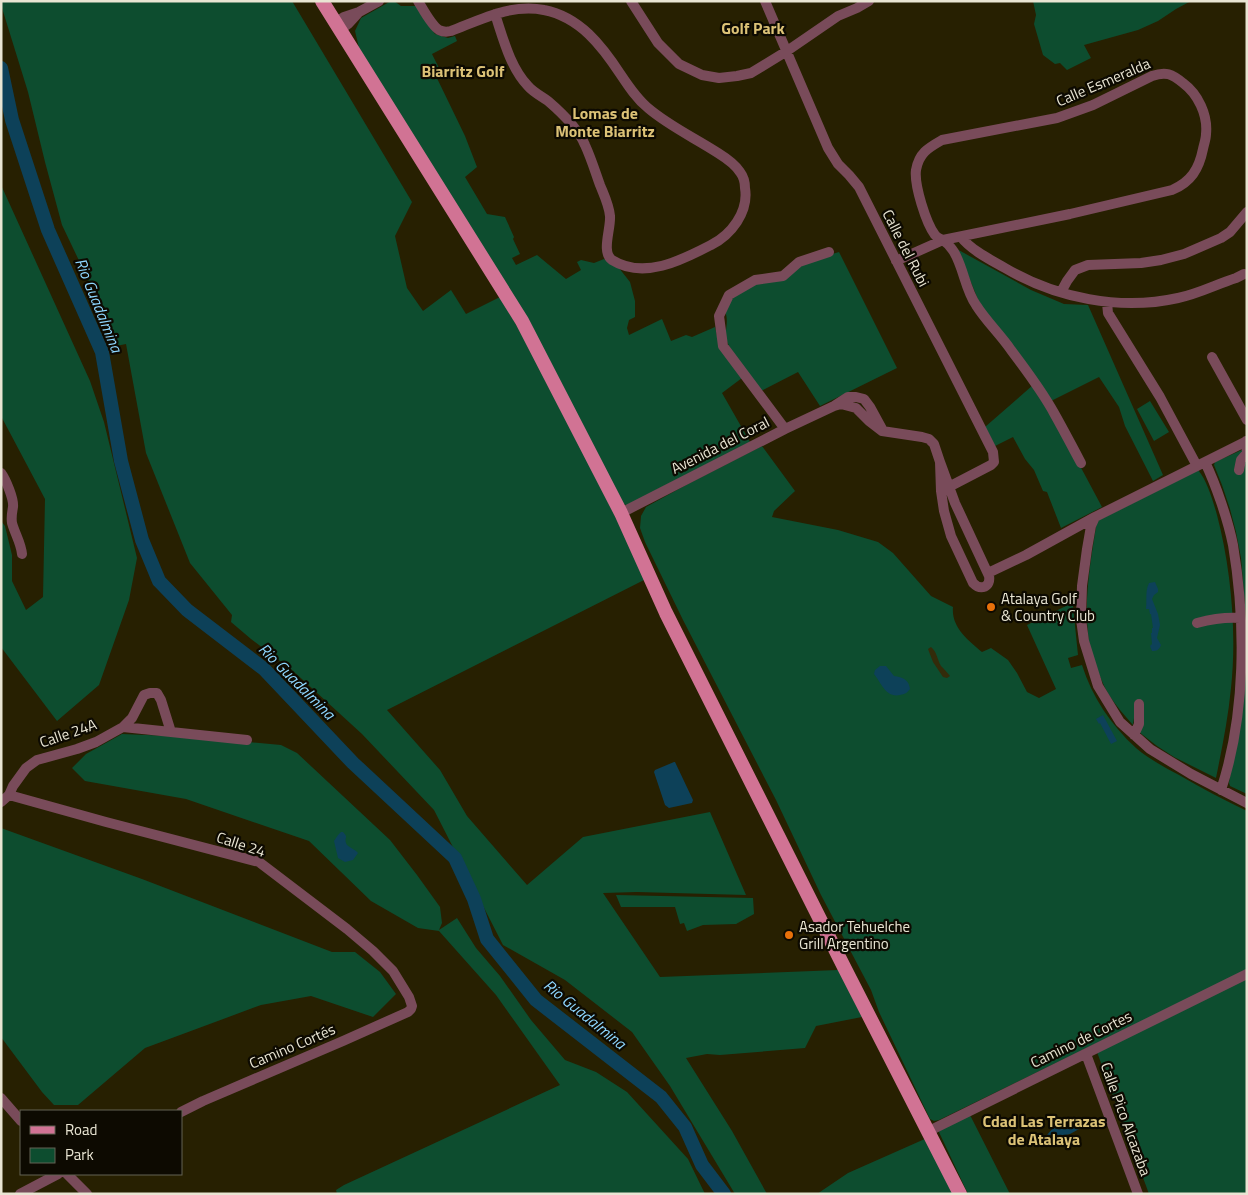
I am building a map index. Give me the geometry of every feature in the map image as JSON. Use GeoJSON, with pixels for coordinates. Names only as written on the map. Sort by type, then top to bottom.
{"type":"FeatureCollection","features":[{"type":"Feature","properties":{"kind":"main road"},"geometry":{"type":"LineString","coordinates":[[322,1],[522,321],[621,513],[666,613],[848,976],[960,1194]]}},
{"type":"Feature","properties":{"kind":"street"},"geometry":{"type":"LineString","coordinates":[[338,26],[348,24],[359,12],[379,1]]}},
{"type":"Feature","properties":{"kind":"street"},"geometry":{"type":"LineString","coordinates":[[418,1],[434,26],[445,32],[495,14],[523,8],[543,10],[562,16],[578,25],[595,40],[635,96],[648,108],[734,164],[740,172],[746,189],[744,208],[738,221],[729,232],[715,243],[665,266],[633,268],[610,258],[607,253],[610,231],[609,210],[584,142],[577,130],[550,103],[528,86],[516,70],[495,14]]}},
{"type":"Feature","properties":{"kind":"street"},"geometry":{"type":"LineString","coordinates":[[631,1],[658,42],[679,64],[702,75],[719,78],[751,73],[838,16],[869,1]]}},
{"type":"Feature","properties":{"kind":"street","name":"Calle del Rubi"},"geometry":{"type":"LineString","coordinates":[[765,1],[828,148],[838,164],[858,187],[992,452],[994,462],[988,467],[945,489]]}},
{"type":"Feature","properties":{"kind":"street","name":"Calle Esmeralda"},"geometry":{"type":"LineString","coordinates":[[896,261],[943,240],[1070,214],[1172,190],[1180,186],[1187,182],[1196,171],[1205,140],[1206,120],[1197,97],[1189,87],[1175,76],[1159,73],[1093,105],[1058,118],[942,140],[922,154],[916,171],[916,180],[917,190],[929,223],[936,237],[943,240]]}},
{"type":"Feature","properties":{"kind":"street"},"geometry":{"type":"LineString","coordinates":[[1061,292],[1066,281],[1075,270],[1088,265],[1141,263],[1184,254],[1230,232],[1247,212]]}},
{"type":"Feature","properties":{"kind":"street"},"geometry":{"type":"LineString","coordinates":[[961,237],[984,256],[1021,278],[1061,292],[1107,303],[1140,304],[1179,298],[1246,273]]}},
{"type":"Feature","properties":{"kind":"street"},"geometry":{"type":"LineString","coordinates":[[943,240],[956,255],[975,304],[1012,350],[1038,388],[1053,411],[1081,463]]}},
{"type":"Feature","properties":{"kind":"street"},"geometry":{"type":"LineString","coordinates":[[785,429],[723,346],[720,316],[729,295],[755,280],[783,276],[799,262],[829,252]]}},
{"type":"Feature","properties":{"kind":"street"},"geometry":{"type":"LineString","coordinates":[[1107,303],[1108,313],[1201,464],[1210,473],[1232,544],[1239,600],[1242,663],[1236,722],[1229,765],[1221,790]]}},
{"type":"Feature","properties":{"kind":"street"},"geometry":{"type":"LineString","coordinates":[[1212,357],[1247,420]]}},
{"type":"Feature","properties":{"kind":"street","name":"Avenida del Coral"},"geometry":{"type":"LineString","coordinates":[[621,513],[785,429],[841,404],[856,408],[882,431],[929,439],[934,444],[940,462],[945,489]]}},
{"type":"Feature","properties":{"kind":"street"},"geometry":{"type":"LineString","coordinates":[[988,572],[1026,555],[1095,517],[1246,441],[1246,453],[1241,460],[1239,470]]}},
{"type":"Feature","properties":{"kind":"street"},"geometry":{"type":"LineString","coordinates":[[1,473],[12,497],[14,505],[12,521],[21,545],[22,554]]}},
{"type":"Feature","properties":{"kind":"street"},"geometry":{"type":"LineString","coordinates":[[945,489],[955,504],[988,572],[990,581],[986,586],[980,588],[975,586],[951,536],[944,511],[945,489]]}},
{"type":"Feature","properties":{"kind":"street"},"geometry":{"type":"LineString","coordinates":[[1095,517],[1091,526],[1082,586],[1081,619],[1084,640],[1098,686],[1120,722],[1150,749],[1191,774],[1247,803]]}},
{"type":"Feature","properties":{"kind":"street"},"geometry":{"type":"LineString","coordinates":[[1197,623],[1226,617],[1240,618]]}},
{"type":"Feature","properties":{"kind":"street","name":"Calle 24A"},"geometry":{"type":"LineString","coordinates":[[10,795],[13,786],[26,768],[37,760],[96,742],[123,727],[132,718],[144,695],[150,693],[157,694],[161,700],[171,732]]}},
{"type":"Feature","properties":{"kind":"street"},"geometry":{"type":"LineString","coordinates":[[1134,735],[1139,724],[1140,704]]}},
{"type":"Feature","properties":{"kind":"street"},"geometry":{"type":"LineString","coordinates":[[123,727],[247,740]]}},
{"type":"Feature","properties":{"kind":"street"},"geometry":{"type":"LineString","coordinates":[[1,802],[10,795]]}},
{"type":"Feature","properties":{"kind":"street","name":"Calle 24"},"geometry":{"type":"LineString","coordinates":[[10,795],[259,862],[374,951],[393,971],[409,997],[412,1006]]}},
{"type":"Feature","properties":{"kind":"street","name":"Camino de Cortes"},"geometry":{"type":"LineString","coordinates":[[929,1131],[1247,974]]}},
{"type":"Feature","properties":{"kind":"street","name":"Camino Cortés"},"geometry":{"type":"LineString","coordinates":[[182,1112],[203,1101],[345,1045],[408,1012],[412,1006]]}},
{"type":"Feature","properties":{"kind":"street","name":"Calle Pico Alcazaba"},"geometry":{"type":"LineString","coordinates":[[1086,1054],[1138,1194]]}},
{"type":"Feature","properties":{"kind":"street"},"geometry":{"type":"LineString","coordinates":[[1,1098],[20,1120]]}},
{"type":"Feature","properties":{"kind":"street"},"geometry":{"type":"LineString","coordinates":[[20,1194],[56,1175]]}},
{"type":"Feature","properties":{"kind":"street"},"geometry":{"type":"LineString","coordinates":[[68,1175],[87,1194]]}},
{"type":"Feature","properties":{"kind":"green space"},"geometry":{"type":"Polygon","coordinates":[[[1,1],[292,1],[412,202],[395,236],[407,288],[423,311],[451,290],[466,314],[500,297],[548,379],[646,579],[387,710],[440,770],[467,816],[527,885],[583,837],[710,812],[746,895],[603,893],[660,977],[838,970],[862,1017],[816,1026],[805,1048],[720,1055],[707,1054],[686,1058],[732,1131],[767,1194],[735,1194],[670,1086],[632,1032],[565,980],[503,945],[434,810],[362,734],[292,670],[231,622],[232,615],[190,563],[146,453],[126,344],[111,347],[94,292],[62,225],[28,92],[1,1]]]}},
{"type":"Feature","properties":{"kind":"green space"},"geometry":{"type":"Polygon","coordinates":[[[391,1],[401,6],[416,6],[435,34],[448,38],[455,36],[457,41],[432,54],[439,68],[434,72],[465,136],[477,167],[465,177],[487,214],[505,217],[520,254],[512,258],[516,265],[537,255],[566,279],[581,270],[577,262],[581,260],[594,263],[604,259],[619,268],[630,282],[635,301],[635,317],[629,320],[627,328],[629,335],[662,319],[671,341],[686,335],[692,337],[715,327],[719,344],[742,378],[722,393],[750,442],[627,505],[621,504],[359,48],[355,31],[361,18],[391,1]]]}},
{"type":"Feature","properties":{"kind":"green space"},"geometry":{"type":"Polygon","coordinates":[[[1033,1],[1191,1],[1158,21],[1138,30],[1084,45],[1091,58],[1067,70],[1060,63],[1055,64],[1043,55],[1034,24],[1036,15],[1033,1]]]}},
{"type":"Feature","properties":{"kind":"green space"},"geometry":{"type":"Polygon","coordinates":[[[1,185],[90,381],[104,422],[137,558],[129,600],[99,685],[57,721],[1,647],[1,521],[5,526],[12,555],[12,581],[26,610],[43,597],[45,499],[1,416],[1,185]]]}},
{"type":"Feature","properties":{"kind":"green space"},"geometry":{"type":"Polygon","coordinates":[[[955,248],[1031,290],[1064,304],[1088,305],[1163,475],[1153,481],[1125,426],[1119,407],[1099,377],[1051,401],[981,307],[962,260],[955,248]]]}},
{"type":"Feature","properties":{"kind":"green space"},"geometry":{"type":"Polygon","coordinates":[[[839,252],[897,368],[820,406],[798,372],[761,391],[727,342],[727,318],[725,311],[736,292],[805,262],[839,252]]]}},
{"type":"Feature","properties":{"kind":"green space"},"geometry":{"type":"Polygon","coordinates":[[[1033,385],[1055,419],[1102,507],[1061,528],[1047,492],[1043,491],[1034,470],[1025,459],[1013,437],[995,446],[985,427],[1033,385]]]}},
{"type":"Feature","properties":{"kind":"green space"},"geometry":{"type":"Polygon","coordinates":[[[1150,401],[1169,432],[1154,441],[1137,409],[1150,401]]]}},
{"type":"Feature","properties":{"kind":"green space","name":"Atalaya Golf & Country Club"},"geometry":{"type":"Polygon","coordinates":[[[762,446],[795,491],[774,511],[772,517],[838,530],[878,542],[893,553],[931,596],[953,607],[955,621],[966,638],[982,652],[991,648],[1008,660],[1027,692],[1039,698],[1056,689],[1027,625],[1068,605],[1073,606],[1078,655],[1068,658],[1071,668],[1082,665],[1091,688],[1103,710],[1118,730],[1136,748],[1151,759],[1247,811],[1247,970],[939,1120],[934,1121],[930,1119],[879,1012],[871,990],[821,895],[776,800],[683,620],[640,528],[641,516],[646,507],[762,446]]]}},
{"type":"Feature","properties":{"kind":"green space"},"geometry":{"type":"Polygon","coordinates":[[[1244,449],[1247,459],[1247,642],[1241,558],[1230,509],[1214,465],[1215,462],[1244,449]]]}},
{"type":"Feature","properties":{"kind":"green space"},"geometry":{"type":"Polygon","coordinates":[[[1198,470],[1204,479],[1217,515],[1226,557],[1232,601],[1233,667],[1227,722],[1216,778],[1174,757],[1139,732],[1144,709],[1143,701],[1136,704],[1133,725],[1121,711],[1109,695],[1096,665],[1090,648],[1087,619],[1089,577],[1097,521],[1198,470]]]}},
{"type":"Feature","properties":{"kind":"green space"},"geometry":{"type":"Polygon","coordinates":[[[1247,656],[1247,794],[1230,786],[1229,783],[1245,682],[1247,656]]]}},
{"type":"Feature","properties":{"kind":"green space"},"geometry":{"type":"Polygon","coordinates":[[[122,734],[194,737],[281,745],[297,753],[390,840],[440,907],[442,923],[439,930],[457,918],[476,948],[500,976],[531,1020],[565,1060],[596,1072],[627,1092],[688,1159],[705,1194],[337,1194],[336,1190],[344,1185],[560,1085],[496,995],[439,931],[418,928],[371,901],[309,841],[186,799],[85,781],[72,768],[86,754],[122,734]]]}},
{"type":"Feature","properties":{"kind":"green space"},"geometry":{"type":"Polygon","coordinates":[[[1,828],[142,879],[332,952],[355,952],[380,972],[396,994],[373,1017],[311,996],[261,1005],[145,1048],[78,1105],[54,1105],[1,1037],[1,828]]]}},
{"type":"Feature","properties":{"kind":"green space"},"geometry":{"type":"Polygon","coordinates":[[[616,895],[753,898],[754,914],[736,924],[703,925],[687,931],[684,923],[680,924],[675,907],[621,907],[616,895]]]}},
{"type":"Feature","properties":{"kind":"green space"},"geometry":{"type":"Polygon","coordinates":[[[1247,977],[1247,1194],[1149,1194],[1097,1052],[1247,977]]]}},
{"type":"Feature","properties":{"kind":"green space"},"geometry":{"type":"Polygon","coordinates":[[[969,1114],[1010,1194],[968,1194],[938,1130],[969,1114]]]}},
{"type":"Feature","properties":{"kind":"green space"},"geometry":{"type":"Polygon","coordinates":[[[927,1138],[955,1194],[817,1194],[848,1173],[927,1138]]]}},
{"type":"Feature","properties":{"kind":"sand"},"geometry":{"type":"Polygon","coordinates":[[[931,647],[936,653],[941,666],[950,676],[947,678],[943,677],[933,662],[928,649],[931,647]]]}},
{"type":"Feature","properties":{"kind":"water"},"geometry":{"type":"Polygon","coordinates":[[[1155,582],[1158,592],[1152,599],[1158,614],[1160,625],[1157,638],[1161,645],[1158,650],[1152,651],[1150,646],[1152,644],[1151,633],[1153,628],[1151,614],[1149,609],[1146,609],[1146,596],[1149,583],[1155,582]]]}},
{"type":"Feature","properties":{"kind":"water"},"geometry":{"type":"Polygon","coordinates":[[[880,666],[886,666],[894,676],[905,680],[910,689],[900,695],[888,692],[874,674],[875,670],[880,666]]]}},
{"type":"Feature","properties":{"kind":"water"},"geometry":{"type":"Polygon","coordinates":[[[1103,715],[1117,741],[1111,744],[1096,719],[1103,715]]]}},
{"type":"Feature","properties":{"kind":"water"},"geometry":{"type":"Polygon","coordinates":[[[675,762],[693,800],[692,803],[669,808],[665,805],[654,772],[675,762]]]}},
{"type":"Feature","properties":{"kind":"water"},"geometry":{"type":"Polygon","coordinates":[[[341,832],[346,835],[347,844],[358,853],[353,860],[345,862],[338,858],[334,841],[341,832]]]}},
{"type":"Feature","properties":{"kind":"water"},"geometry":{"type":"Polygon","coordinates":[[[1080,1125],[1081,1128],[1070,1134],[1055,1137],[1047,1135],[1053,1128],[1067,1129],[1080,1125]]]}},
{"type":"Feature","properties":{"kind":"waterway","name":"Rio Guadalmina"},"geometry":{"type":"LineString","coordinates":[[1,68],[12,120],[48,230],[102,352],[121,461],[142,540],[159,581],[187,610],[264,669],[353,763],[455,858],[474,899],[487,939],[536,1000],[661,1097],[685,1127],[702,1165],[724,1194]]}},
{"type":"Feature","properties":{"kind":"place","name":"Atalaya Golf & Country Club"},"geometry":{"type":"Point","coordinates":[991,607]}},
{"type":"Feature","properties":{"kind":"place","name":"Asador Tehuelche Grill Argentino"},"geometry":{"type":"Point","coordinates":[789,935]}},
{"type":"Feature","properties":{"kind":"district","name":"Golf Park"},"geometry":{"type":"Point","coordinates":[753,28]}},
{"type":"Feature","properties":{"kind":"district","name":"Biarritz Golf"},"geometry":{"type":"Point","coordinates":[463,71]}},
{"type":"Feature","properties":{"kind":"district","name":"Lomas de Monte Biarritz"},"geometry":{"type":"Point","coordinates":[605,122]}},
{"type":"Feature","properties":{"kind":"district","name":"Cdad Las Terrazas de Atalaya"},"geometry":{"type":"Point","coordinates":[1044,1130]}}]}
